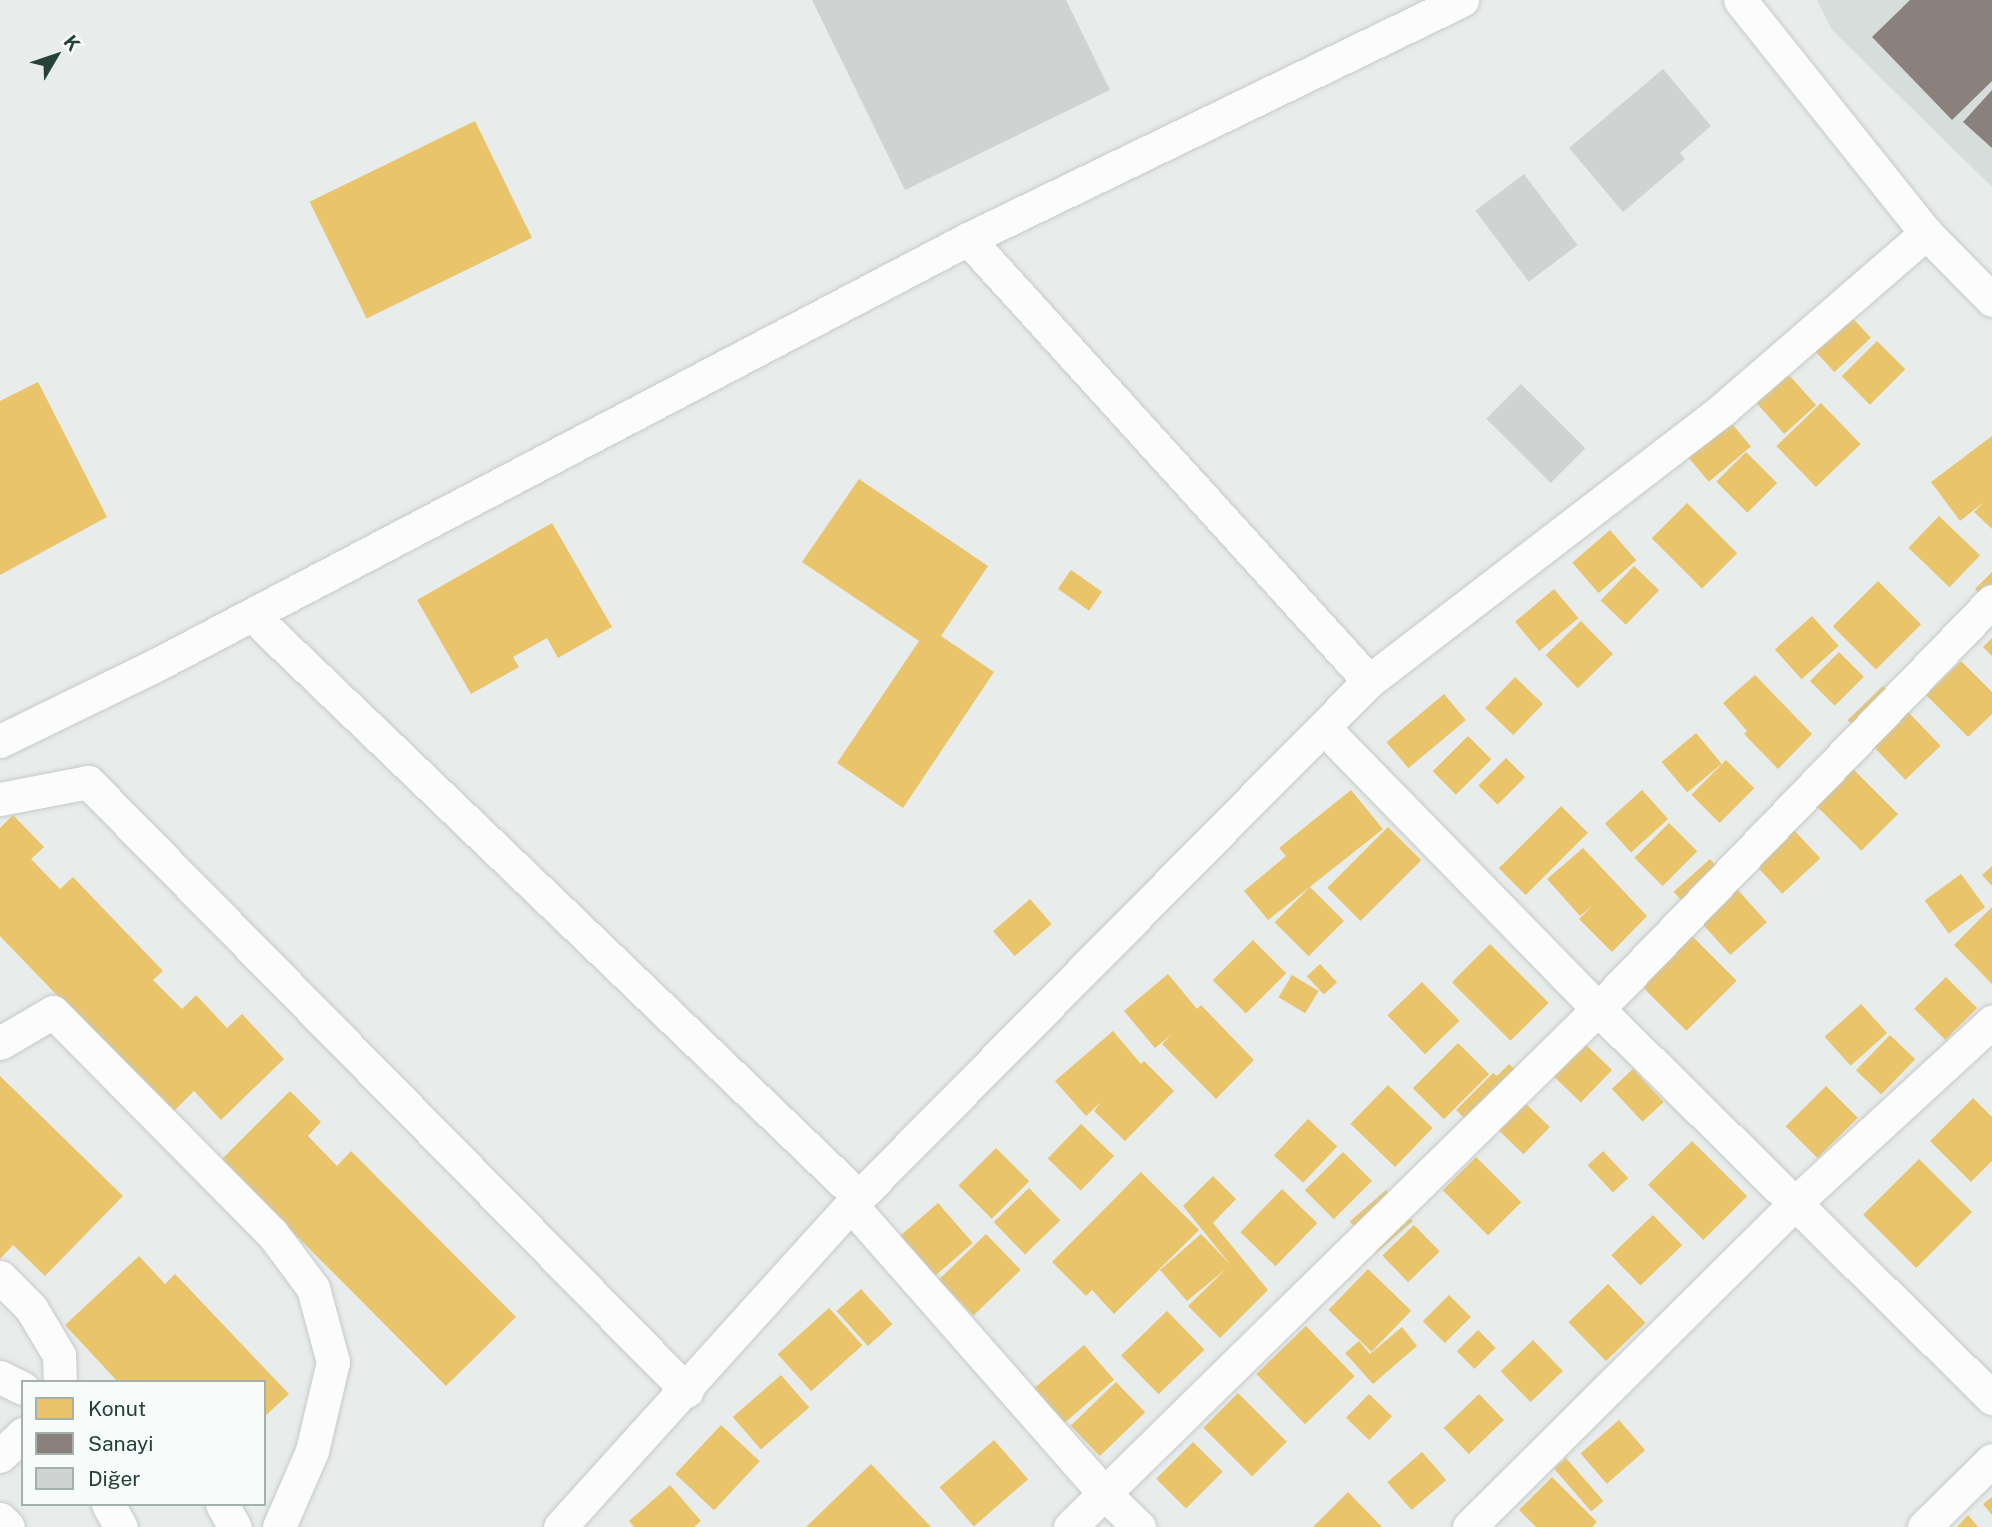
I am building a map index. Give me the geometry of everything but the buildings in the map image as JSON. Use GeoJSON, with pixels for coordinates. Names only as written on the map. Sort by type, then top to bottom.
{"type":"FeatureCollection","features":[{"type":"Feature","properties":{"kind":"street"},"geometry":{"type":"LineString","coordinates":[[0,741],[251,615],[968,239],[1462,0]]}},
{"type":"Feature","properties":{"kind":"street"},"geometry":{"type":"LineString","coordinates":[[1740,0],[1926,233],[1992,300]]}},
{"type":"Feature","properties":{"kind":"street"},"geometry":{"type":"LineString","coordinates":[[560,1527],[687,1391],[855,1201],[1369,681],[1723,409],[1926,233]]}},
{"type":"Feature","properties":{"kind":"street"},"geometry":{"type":"LineString","coordinates":[[968,239],[1369,681]]}},
{"type":"Feature","properties":{"kind":"street"},"geometry":{"type":"LineString","coordinates":[[1070,1527],[1598,1009],[1992,601]]}},
{"type":"Feature","properties":{"kind":"street"},"geometry":{"type":"LineString","coordinates":[[251,615],[855,1201],[1104,1493],[1139,1527]]}},
{"type":"Feature","properties":{"kind":"street"},"geometry":{"type":"LineString","coordinates":[[1324,728],[1598,1009],[1992,1398]]}},
{"type":"Feature","properties":{"kind":"street"},"geometry":{"type":"LineString","coordinates":[[0,799],[88,782],[687,1391]]}},
{"type":"Feature","properties":{"kind":"street"},"geometry":{"type":"LineString","coordinates":[[0,1044],[53,1012],[272,1233],[313,1288],[333,1362],[312,1451],[279,1527]]}},
{"type":"Feature","properties":{"kind":"street"},"geometry":{"type":"LineString","coordinates":[[1469,1527],[1795,1203],[1992,1022]]}},
{"type":"Feature","properties":{"kind":"street"},"geometry":{"type":"LineString","coordinates":[[0,1277],[31,1308],[58,1355],[60,1380]]}},
{"type":"Feature","properties":{"kind":"street"},"geometry":{"type":"LineString","coordinates":[[0,1377],[21,1387]]}},
{"type":"Feature","properties":{"kind":"street"},"geometry":{"type":"LineString","coordinates":[[0,1456],[21,1436]]}},
{"type":"Feature","properties":{"kind":"street"},"geometry":{"type":"LineString","coordinates":[[1924,1527],[1992,1460]]}},
{"type":"Feature","properties":{"kind":"street"},"geometry":{"type":"LineString","coordinates":[[109,1506],[121,1527]]}},
{"type":"Feature","properties":{"kind":"street"},"geometry":{"type":"LineString","coordinates":[[223,1506],[235,1527]]}},
{"type":"Feature","properties":{"kind":"street"},"geometry":{"type":"LineString","coordinates":[[0,1519],[8,1527]]}},
{"type":"Feature","properties":{"kind":"shaded area"},"geometry":{"type":"Polygon","coordinates":[[[1817,0],[1992,0],[1992,187],[1832,30],[1817,0]]]}}]}
